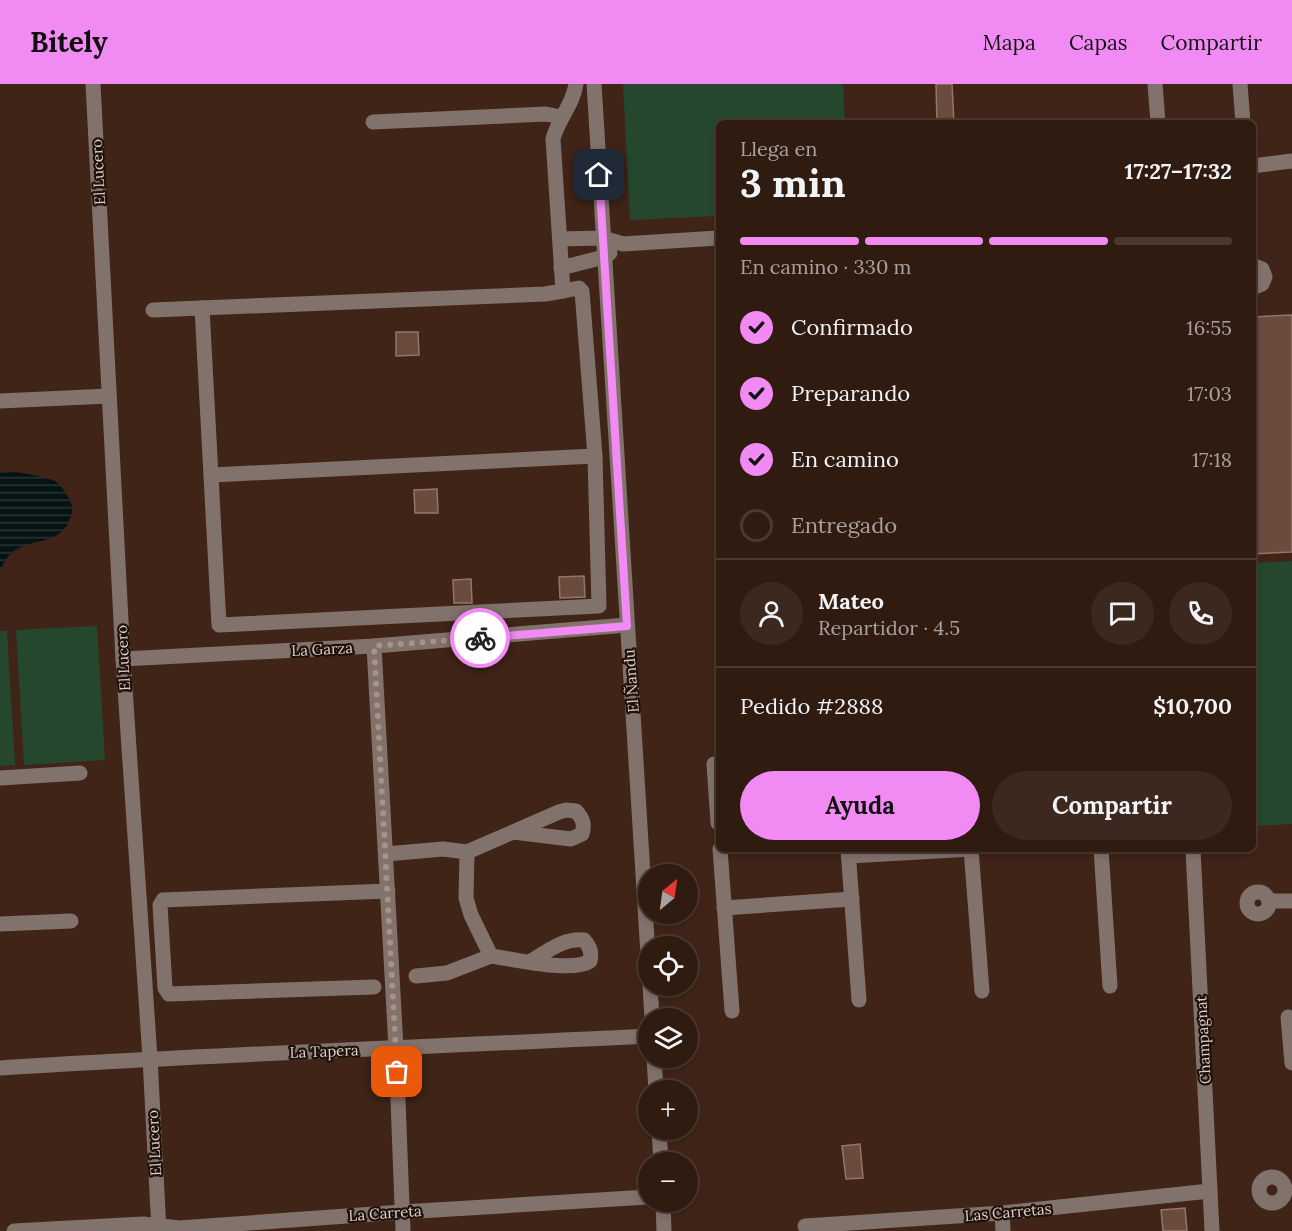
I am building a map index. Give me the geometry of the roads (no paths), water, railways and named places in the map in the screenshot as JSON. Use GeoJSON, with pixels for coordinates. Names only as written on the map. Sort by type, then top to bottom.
{"type":"FeatureCollection","features":[{"type":"Feature","properties":{"kind":"street","name":"El Lucero"},"geometry":{"type":"LineString","coordinates":[[93,84],[123,659],[150,1058],[158,1229]]}},
{"type":"Feature","properties":{"kind":"street"},"geometry":{"type":"LineString","coordinates":[[563,291],[553,139],[561,117],[570,105],[576,84]]}},
{"type":"Feature","properties":{"kind":"street","name":"El Ñandu"},"geometry":{"type":"LineString","coordinates":[[594,84],[647,936]]}},
{"type":"Feature","properties":{"kind":"street"},"geometry":{"type":"LineString","coordinates":[[1155,84],[1158,120]]}},
{"type":"Feature","properties":{"kind":"street"},"geometry":{"type":"LineString","coordinates":[[1240,84],[1243,120]]}},
{"type":"Feature","properties":{"kind":"street"},"geometry":{"type":"LineString","coordinates":[[373,122],[546,114],[561,117]]}},
{"type":"Feature","properties":{"kind":"street"},"geometry":{"type":"LineString","coordinates":[[1256,166],[1292,161]]}},
{"type":"Feature","properties":{"kind":"street"},"geometry":{"type":"LineString","coordinates":[[560,239],[603,238],[622,244],[716,238]]}},
{"type":"Feature","properties":{"kind":"street"},"geometry":{"type":"LineString","coordinates":[[561,268],[604,257],[622,244]]}},
{"type":"Feature","properties":{"kind":"street"},"geometry":{"type":"LineString","coordinates":[[1256,267],[1262,269],[1264,277],[1262,284],[1256,286]]}},
{"type":"Feature","properties":{"kind":"street"},"geometry":{"type":"LineString","coordinates":[[153,310],[534,294],[579,288],[582,291],[595,456],[599,606],[219,625],[202,308]]}},
{"type":"Feature","properties":{"kind":"street"},"geometry":{"type":"LineString","coordinates":[[0,401],[110,396]]}},
{"type":"Feature","properties":{"kind":"street"},"geometry":{"type":"LineString","coordinates":[[212,475],[595,456]]}},
{"type":"Feature","properties":{"kind":"street","name":"La Garza"},"geometry":{"type":"LineString","coordinates":[[123,659],[374,646],[627,626]]}},
{"type":"Feature","properties":{"kind":"street"},"geometry":{"type":"LineString","coordinates":[[374,646],[396,1048],[403,1231]]}},
{"type":"Feature","properties":{"kind":"street"},"geometry":{"type":"LineString","coordinates":[[714,764],[716,794]]}},
{"type":"Feature","properties":{"kind":"street"},"geometry":{"type":"LineString","coordinates":[[0,778],[80,773]]}},
{"type":"Feature","properties":{"kind":"street"},"geometry":{"type":"LineString","coordinates":[[386,854],[443,849],[467,852],[513,832]]}},
{"type":"Feature","properties":{"kind":"street"},"geometry":{"type":"LineString","coordinates":[[467,852],[466,898],[471,915],[490,956]]}},
{"type":"Feature","properties":{"kind":"street"},"geometry":{"type":"LineString","coordinates":[[720,852],[732,1011]]}},
{"type":"Feature","properties":{"kind":"street"},"geometry":{"type":"LineString","coordinates":[[859,1000],[848,853],[879,852]]}},
{"type":"Feature","properties":{"kind":"street"},"geometry":{"type":"LineString","coordinates":[[971,852],[982,991]]}},
{"type":"Feature","properties":{"kind":"street"},"geometry":{"type":"LineString","coordinates":[[1101,852],[1110,986]]}},
{"type":"Feature","properties":{"kind":"street","name":"Champagnat"},"geometry":{"type":"LineString","coordinates":[[1193,852],[1212,1231]]}},
{"type":"Feature","properties":{"kind":"street"},"geometry":{"type":"LineString","coordinates":[[374,987],[169,994],[165,988],[160,905],[163,900],[388,891]]}},
{"type":"Feature","properties":{"kind":"street"},"geometry":{"type":"LineString","coordinates":[[724,908],[852,899]]}},
{"type":"Feature","properties":{"kind":"street"},"geometry":{"type":"LineString","coordinates":[[1269,901],[1292,901]]}},
{"type":"Feature","properties":{"kind":"street"},"geometry":{"type":"LineString","coordinates":[[0,924],[70,921]]}},
{"type":"Feature","properties":{"kind":"street"},"geometry":{"type":"LineString","coordinates":[[416,976],[447,973],[490,956],[531,961]]}},
{"type":"Feature","properties":{"kind":"street"},"geometry":{"type":"LineString","coordinates":[[1288,1017],[1292,1063]]}},
{"type":"Feature","properties":{"kind":"street","name":"La Tapera"},"geometry":{"type":"LineString","coordinates":[[0,1068],[150,1058],[638,1036]]}},
{"type":"Feature","properties":{"kind":"street","name":"Las Carretas"},"geometry":{"type":"LineString","coordinates":[[805,1223],[1002,1213],[1210,1191]]}},
{"type":"Feature","properties":{"kind":"street","name":"La Carreta"},"geometry":{"type":"LineString","coordinates":[[14,1231],[143,1224],[158,1229],[179,1228],[638,1198]]}},
{"type":"Feature","properties":{"kind":"street"},"geometry":{"type":"LineString","coordinates":[[663,1212],[664,1231]]}},
{"type":"Feature","properties":{"kind":"street"},"geometry":{"type":"LineString","coordinates":[[1002,1213],[1003,1231]]}}]}
